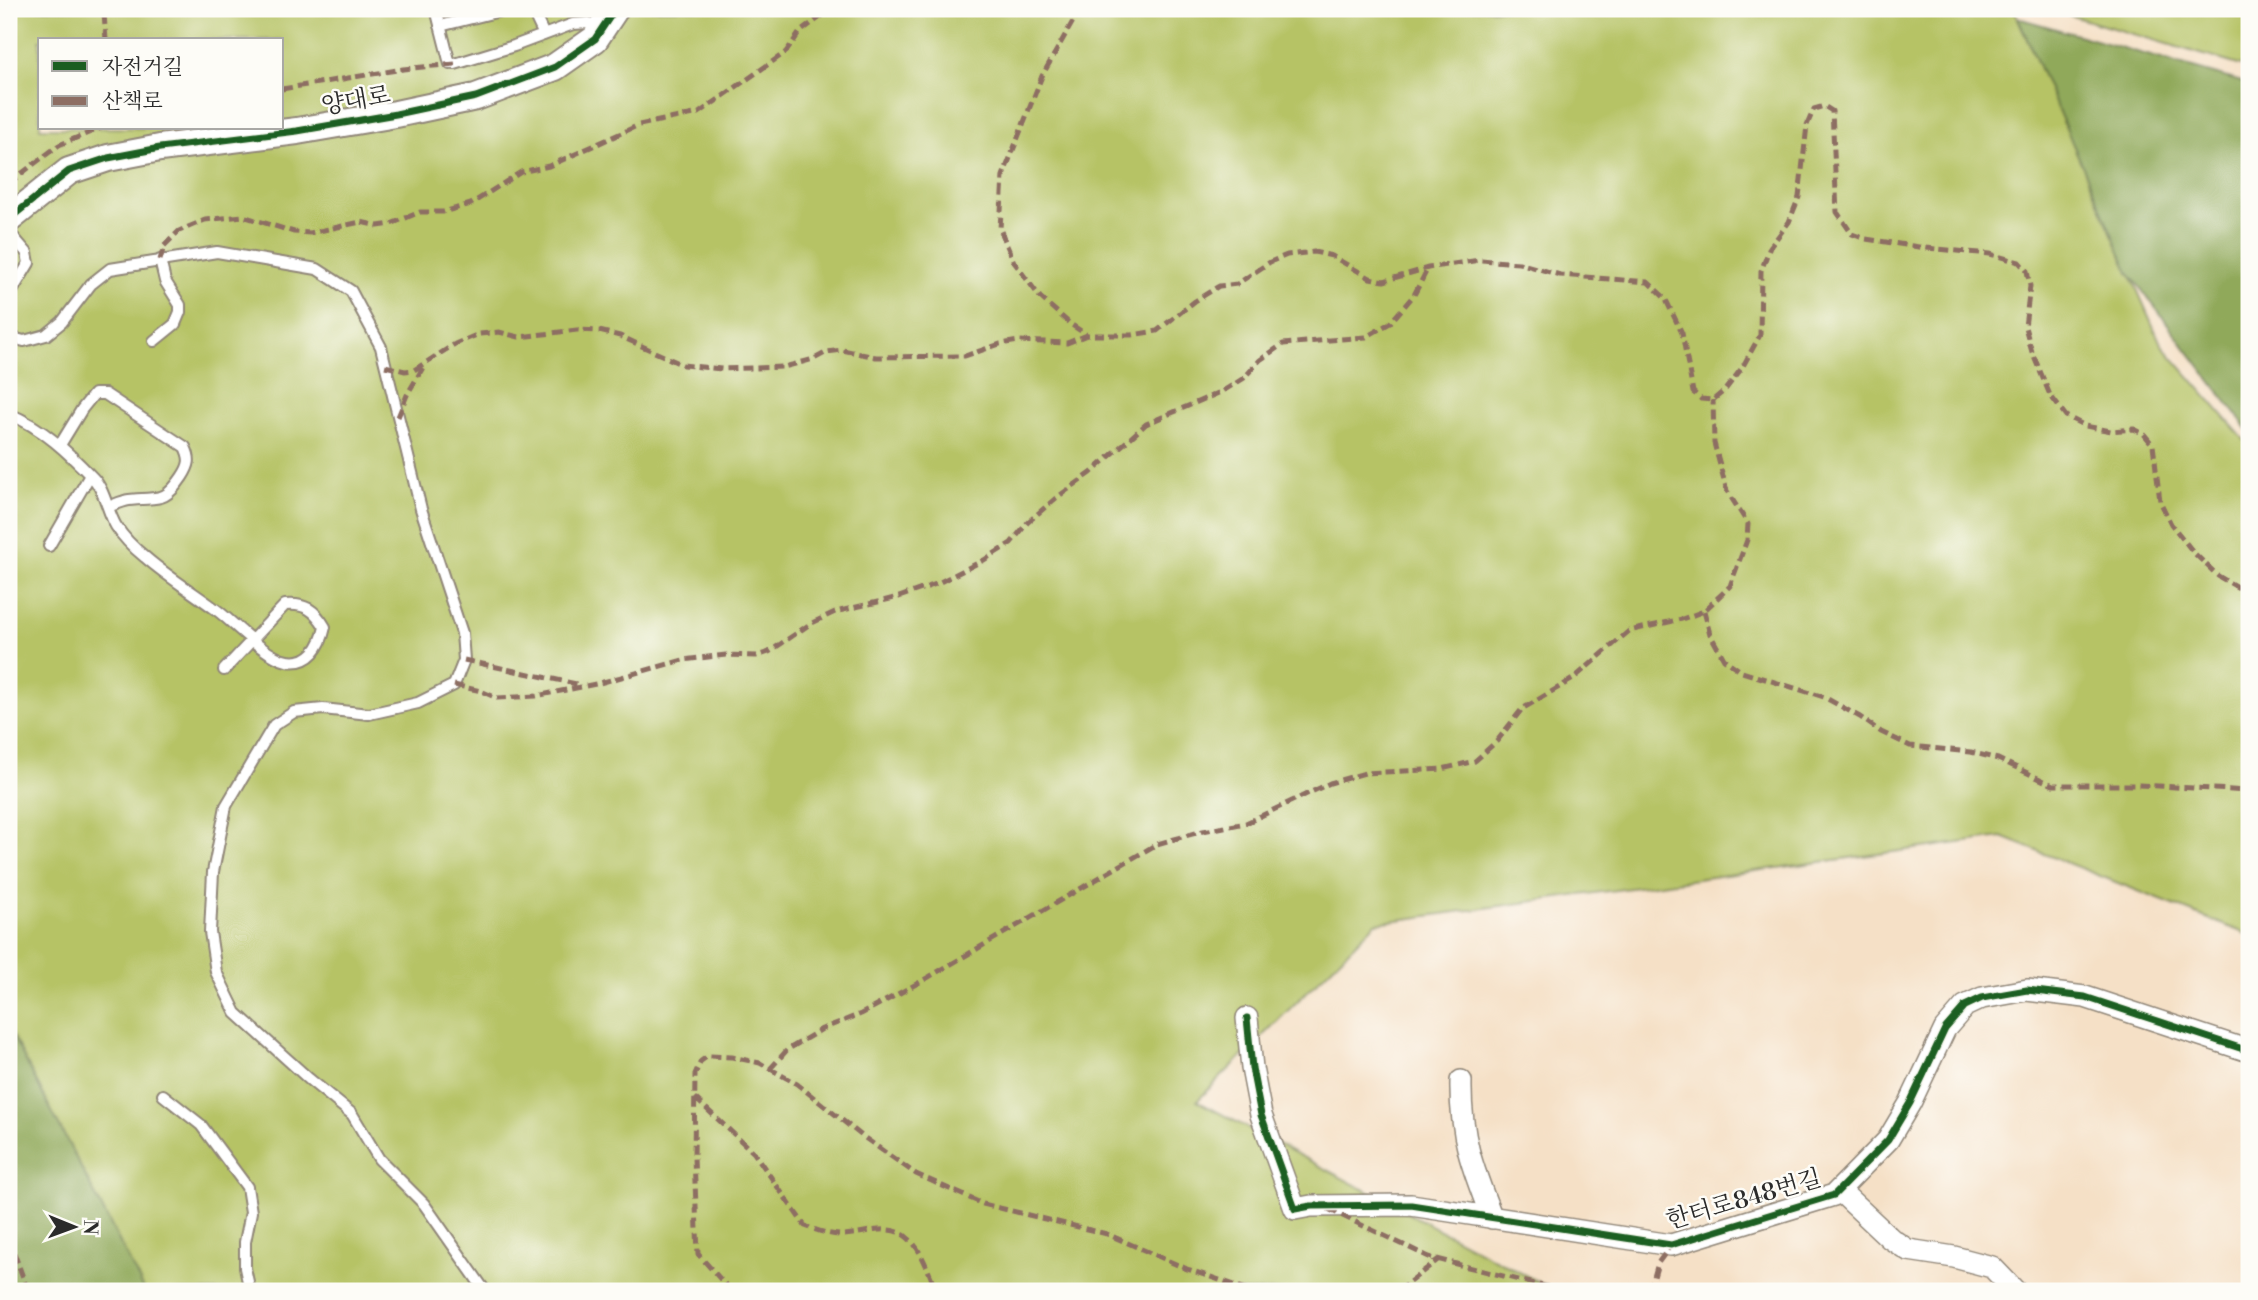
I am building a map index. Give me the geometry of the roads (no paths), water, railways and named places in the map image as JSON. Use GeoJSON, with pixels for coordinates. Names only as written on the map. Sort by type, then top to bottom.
{"type":"FeatureCollection","features":[{"type":"Feature","properties":{"kind":"street","name":"양대로"},"geometry":{"type":"LineString","coordinates":[[9,219],[69,171],[108,158],[160,148],[384,117],[476,97],[555,67],[595,39],[609,18]]}},
{"type":"Feature","properties":{"kind":"street","name":"한터로848번길"},"geometry":{"type":"LineString","coordinates":[[1247,1018],[1252,1068],[1261,1115],[1295,1209],[1311,1206],[1411,1205],[1671,1245],[1834,1195],[1888,1140],[1910,1103],[1945,1030],[1965,1006],[1982,998],[2027,990],[2085,997],[2249,1051]]}},
{"type":"Feature","properties":{"kind":"street"},"geometry":{"type":"LineString","coordinates":[[1461,1081],[1461,1113],[1469,1159],[1492,1218]]}},
{"type":"Feature","properties":{"kind":"street"},"geometry":{"type":"LineString","coordinates":[[1839,1190],[1891,1239],[1908,1250],[1954,1256],[1992,1267],[2015,1291]]}},
{"type":"Feature","properties":{"kind":"lane"},"geometry":{"type":"LineString","coordinates":[[436,9],[453,64],[573,24],[609,18]]}},
{"type":"Feature","properties":{"kind":"lane"},"geometry":{"type":"LineString","coordinates":[[440,26],[508,9]]}},
{"type":"Feature","properties":{"kind":"lane"},"geometry":{"type":"LineString","coordinates":[[527,9],[544,35]]}},
{"type":"Feature","properties":{"kind":"lane"},"geometry":{"type":"LineString","coordinates":[[9,232],[27,253],[29,263],[9,296]]}},
{"type":"Feature","properties":{"kind":"lane"},"geometry":{"type":"LineString","coordinates":[[9,337],[24,341],[46,335],[62,322],[91,284],[110,269],[217,252],[317,269],[351,291],[381,347],[421,509],[462,634],[464,660],[454,685],[418,703],[369,714],[323,709],[294,712],[274,725],[226,806],[214,872],[210,932],[216,972],[236,1013],[352,1114],[379,1159],[424,1204],[485,1291]]}},
{"type":"Feature","properties":{"kind":"lane"},"geometry":{"type":"LineString","coordinates":[[154,341],[175,324],[180,312],[180,306],[164,281],[160,260]]}},
{"type":"Feature","properties":{"kind":"lane"},"geometry":{"type":"LineString","coordinates":[[60,445],[94,394],[105,394],[185,447],[190,456],[189,466],[172,492],[161,498],[129,500],[108,507]]}},
{"type":"Feature","properties":{"kind":"lane"},"geometry":{"type":"LineString","coordinates":[[9,414],[20,418],[60,445],[96,481],[116,526],[143,556],[254,640],[271,654],[286,661],[303,660],[314,653],[322,642],[325,626],[310,607],[285,605],[254,640],[224,670]]}},
{"type":"Feature","properties":{"kind":"lane"},"geometry":{"type":"LineString","coordinates":[[49,546],[90,475]]}},
{"type":"Feature","properties":{"kind":"lane"},"geometry":{"type":"LineString","coordinates":[[163,1095],[201,1125],[247,1186],[251,1212],[245,1268],[250,1291]]}}]}
